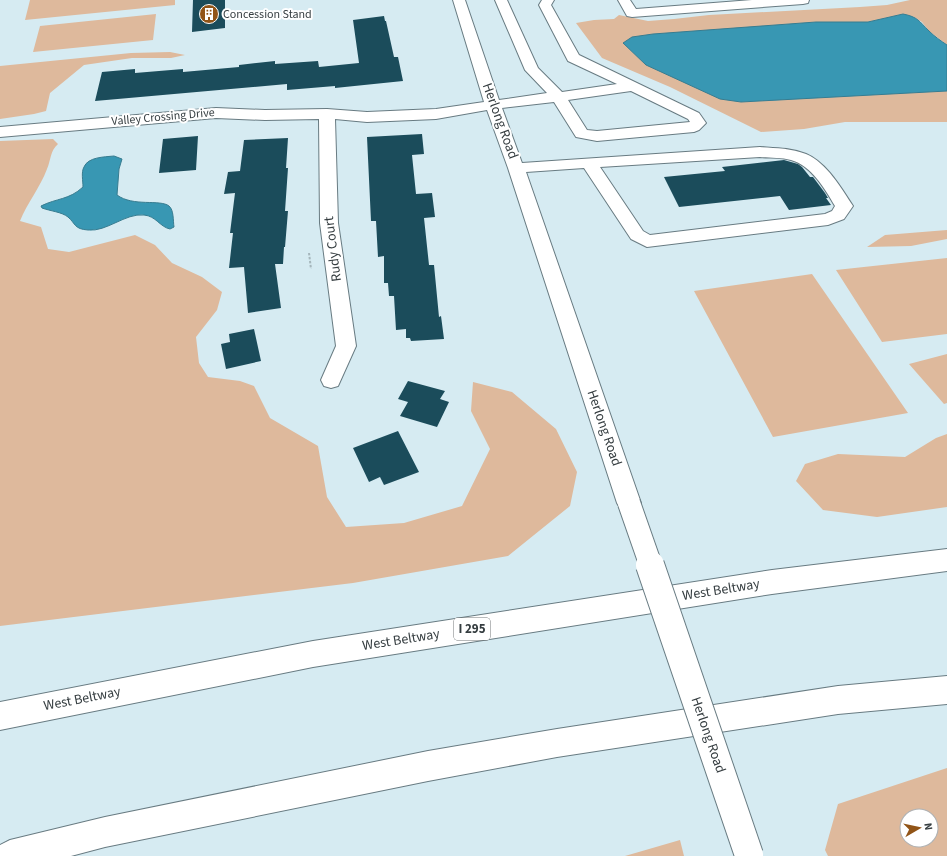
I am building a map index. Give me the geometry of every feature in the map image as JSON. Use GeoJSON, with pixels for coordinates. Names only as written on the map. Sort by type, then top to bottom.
{"type":"FeatureCollection","features":[{"type":"Feature","properties":{"kind":"main road","name":"Herlong Road"},"geometry":{"type":"LineString","coordinates":[[459,0],[493,105],[516,168],[749,856]]}},
{"type":"Feature","properties":{"kind":"main road"},"geometry":{"type":"LineString","coordinates":[[501,0],[532,70],[558,96],[582,134],[597,136],[694,128],[698,123],[694,116],[631,87],[574,58],[545,4],[548,0]]}},
{"type":"Feature","properties":{"kind":"main road"},"geometry":{"type":"LineString","coordinates":[[624,0],[632,13],[803,0]]}},
{"type":"Feature","properties":{"kind":"main road","name":"Valley Crossing Drive"},"geometry":{"type":"LineString","coordinates":[[0,132],[216,112],[265,115],[327,114],[367,117],[436,114],[631,87]]}},
{"type":"Feature","properties":{"kind":"main road","name":"Rudy Court"},"geometry":{"type":"LineString","coordinates":[[327,114],[329,224],[346,346],[331,380]]}},
{"type":"Feature","properties":{"kind":"main road"},"geometry":{"type":"LineString","coordinates":[[516,168],[760,152],[780,154],[802,158],[815,168],[828,181],[844,206],[838,216],[828,220],[682,238],[647,240],[637,235],[589,164]]}},
{"type":"Feature","properties":{"kind":"main road","name":"West Beltway"},"geometry":{"type":"LineString","coordinates":[[0,716],[313,654],[772,582],[947,560]]}},
{"type":"Feature","properties":{"kind":"main road"},"geometry":{"type":"LineString","coordinates":[[10,856],[105,832],[512,751],[838,700],[947,690]]}},
{"type":"Feature","properties":{"kind":"path"},"geometry":{"type":"LineString","coordinates":[[308,249],[312,274]]}},
{"type":"Feature","properties":{"kind":"shaded area"},"geometry":{"type":"Polygon","coordinates":[[[30,0],[175,0],[175,5],[25,20],[30,0]]]}},
{"type":"Feature","properties":{"kind":"shaded area"},"geometry":{"type":"Polygon","coordinates":[[[910,0],[947,0],[947,45],[929,31],[922,22],[914,17],[903,14],[868,22],[816,22],[623,43],[646,65],[741,102],[947,91],[947,122],[845,122],[804,129],[761,132],[670,87],[602,58],[576,23],[614,19],[619,15],[648,21],[709,15],[887,5],[910,0]]]}},
{"type":"Feature","properties":{"kind":"shaded area"},"geometry":{"type":"Polygon","coordinates":[[[156,14],[153,40],[33,52],[40,26],[156,14]]]}},
{"type":"Feature","properties":{"kind":"shaded area"},"geometry":{"type":"Polygon","coordinates":[[[170,52],[185,55],[171,58],[132,58],[84,65],[50,93],[46,111],[0,119],[0,66],[131,53],[170,52]]]}},
{"type":"Feature","properties":{"kind":"shaded area"},"geometry":{"type":"Polygon","coordinates":[[[53,139],[58,144],[52,153],[44,176],[20,221],[41,227],[48,249],[69,252],[135,235],[155,245],[172,263],[202,277],[222,292],[217,310],[196,337],[199,363],[208,377],[240,381],[254,386],[270,418],[318,446],[327,497],[346,527],[404,523],[462,506],[490,449],[471,411],[473,382],[512,392],[556,429],[577,472],[570,506],[508,556],[353,583],[0,626],[0,141],[53,139]]]}},
{"type":"Feature","properties":{"kind":"shaded area"},"geometry":{"type":"Polygon","coordinates":[[[947,230],[947,239],[911,246],[867,247],[885,235],[947,230]]]}},
{"type":"Feature","properties":{"kind":"shaded area"},"geometry":{"type":"Polygon","coordinates":[[[947,258],[947,334],[882,342],[836,270],[947,258]]]}},
{"type":"Feature","properties":{"kind":"shaded area"},"geometry":{"type":"Polygon","coordinates":[[[812,274],[908,413],[773,437],[694,291],[812,274]]]}},
{"type":"Feature","properties":{"kind":"shaded area"},"geometry":{"type":"Polygon","coordinates":[[[947,354],[947,403],[944,404],[909,364],[947,354]]]}},
{"type":"Feature","properties":{"kind":"shaded area"},"geometry":{"type":"Polygon","coordinates":[[[947,434],[947,507],[877,517],[823,510],[796,481],[805,464],[838,454],[905,457],[936,438],[947,434]]]}},
{"type":"Feature","properties":{"kind":"shaded area"},"geometry":{"type":"Polygon","coordinates":[[[947,768],[947,856],[828,856],[825,850],[838,804],[947,768]]]}},
{"type":"Feature","properties":{"kind":"shaded area"},"geometry":{"type":"Polygon","coordinates":[[[680,840],[684,856],[625,856],[680,840]]]}},
{"type":"Feature","properties":{"kind":"water"},"geometry":{"type":"Polygon","coordinates":[[[903,14],[918,20],[933,35],[947,45],[947,91],[741,102],[720,99],[646,65],[623,43],[632,37],[653,34],[816,22],[868,22],[903,14]]]}},
{"type":"Feature","properties":{"kind":"water"},"geometry":{"type":"Polygon","coordinates":[[[114,156],[122,159],[119,169],[117,195],[123,199],[131,201],[159,203],[169,206],[173,213],[174,227],[170,229],[163,226],[152,217],[137,215],[95,230],[80,229],[65,215],[42,208],[41,206],[52,201],[68,197],[83,187],[83,169],[89,161],[97,158],[114,156]]]}},
{"type":"Feature","properties":{"kind":"building","name":"Concession Stand"},"geometry":{"type":"Polygon","coordinates":[[[193,0],[225,0],[225,28],[192,32],[193,0]]]}},
{"type":"Feature","properties":{"kind":"building"},"geometry":{"type":"Polygon","coordinates":[[[384,16],[394,57],[398,57],[403,81],[335,88],[335,86],[287,90],[287,84],[95,101],[102,72],[135,69],[135,73],[183,69],[183,72],[239,67],[239,65],[275,61],[275,64],[318,61],[319,67],[359,63],[353,20],[384,16]]]}},
{"type":"Feature","properties":{"kind":"building"},"geometry":{"type":"Polygon","coordinates":[[[422,134],[424,154],[412,155],[416,194],[432,193],[435,217],[424,218],[429,265],[434,265],[439,317],[441,316],[444,339],[411,341],[410,338],[406,338],[406,329],[396,330],[394,296],[389,296],[388,283],[384,283],[384,256],[378,257],[376,221],[371,221],[367,137],[422,134]]]}},
{"type":"Feature","properties":{"kind":"building"},"geometry":{"type":"Polygon","coordinates":[[[198,136],[196,170],[159,173],[163,139],[198,136]]]}},
{"type":"Feature","properties":{"kind":"building"},"geometry":{"type":"Polygon","coordinates":[[[288,138],[286,168],[288,168],[285,211],[288,211],[285,247],[283,264],[275,264],[281,308],[248,313],[244,267],[229,268],[233,233],[230,233],[235,193],[224,194],[228,172],[240,171],[244,140],[288,138]]]}},
{"type":"Feature","properties":{"kind":"building"},"geometry":{"type":"Polygon","coordinates":[[[784,160],[798,164],[810,177],[813,177],[825,193],[828,198],[826,198],[831,205],[789,210],[780,196],[679,207],[664,177],[725,171],[722,167],[784,160]]]}},
{"type":"Feature","properties":{"kind":"building"},"geometry":{"type":"Polygon","coordinates":[[[254,329],[261,361],[226,369],[221,344],[230,342],[229,334],[254,329]]]}},
{"type":"Feature","properties":{"kind":"building"},"geometry":{"type":"Polygon","coordinates":[[[408,381],[445,391],[440,399],[449,402],[437,427],[400,416],[408,402],[398,399],[408,381]]]}},
{"type":"Feature","properties":{"kind":"building"},"geometry":{"type":"Polygon","coordinates":[[[398,431],[419,472],[384,485],[380,477],[369,482],[353,448],[398,431]]]}},
{"type":"Feature","properties":{"kind":"place","name":"Concession Stand"},"geometry":{"type":"Point","coordinates":[209,14]}}]}
